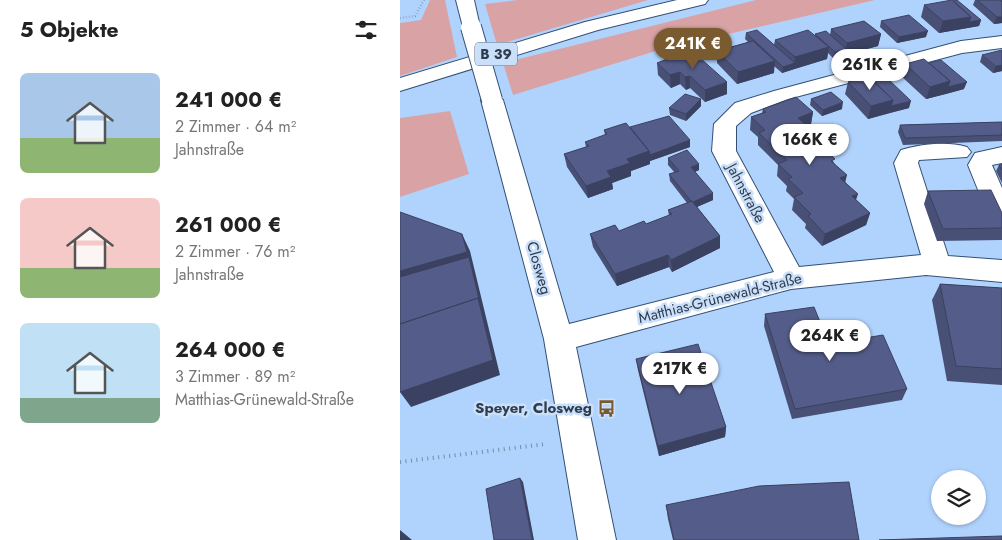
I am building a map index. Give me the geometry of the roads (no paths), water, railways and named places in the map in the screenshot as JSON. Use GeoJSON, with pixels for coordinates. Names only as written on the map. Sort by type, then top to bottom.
{"type":"FeatureCollection","features":[{"type":"Feature","properties":{"kind":"street","name":"Closweg"},"geometry":{"type":"LineString","coordinates":[[465,0],[559,339],[597,540]]}},
{"type":"Feature","properties":{"kind":"street","name":"B 39"},"geometry":{"type":"LineString","coordinates":[[400,85],[565,34],[698,0]]}},
{"type":"Feature","properties":{"kind":"street","name":"Jahnstraße"},"geometry":{"type":"LineString","coordinates":[[791,278],[724,151],[725,124],[743,108],[781,95],[961,47],[1002,42]]}},
{"type":"Feature","properties":{"kind":"street"},"geometry":{"type":"LineString","coordinates":[[938,266],[906,163],[909,155],[917,153],[959,152]]}},
{"type":"Feature","properties":{"kind":"street"},"geometry":{"type":"LineString","coordinates":[[1002,155],[983,158],[980,165],[1002,217]]}},
{"type":"Feature","properties":{"kind":"street","name":"Matthias-Grünewald-Straße"},"geometry":{"type":"LineString","coordinates":[[559,339],[791,278],[926,264],[1002,271]]}},
{"type":"Feature","properties":{"kind":"place","name":"Speyer, Closweg"},"geometry":{"type":"Point","coordinates":[606,408]}}]}
